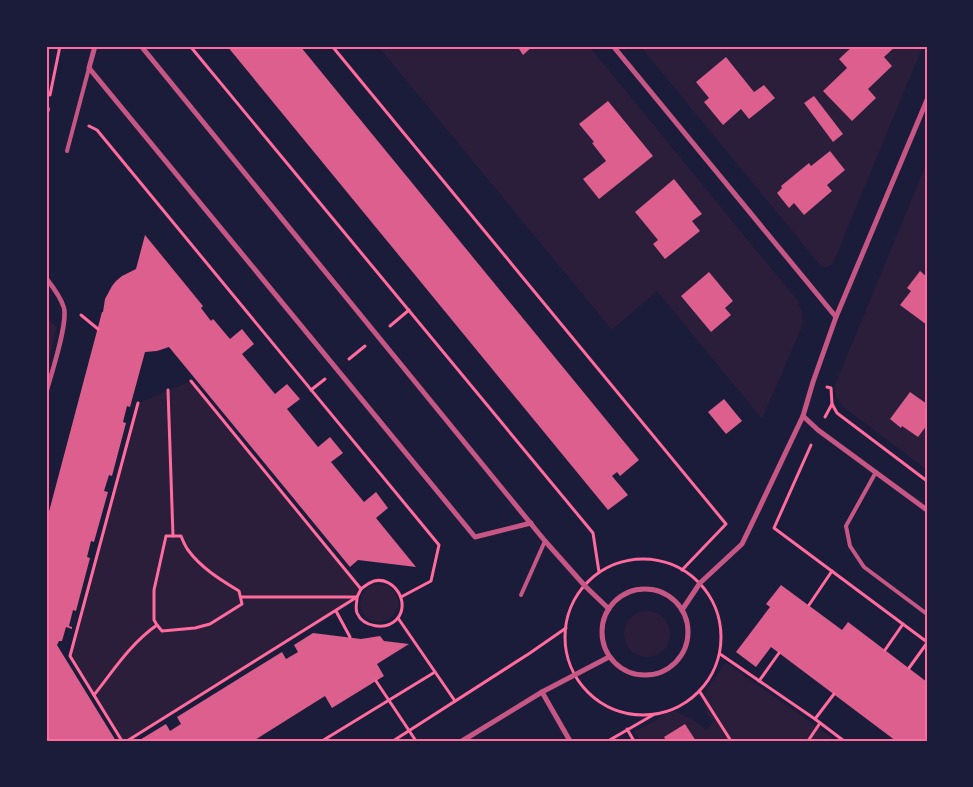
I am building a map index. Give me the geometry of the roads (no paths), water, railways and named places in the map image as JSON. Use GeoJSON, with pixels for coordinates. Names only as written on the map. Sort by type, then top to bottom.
{"type":"FeatureCollection","features":[{"type":"Feature","properties":{"kind":"street"},"geometry":{"type":"LineString","coordinates":[[95,46],[89,68],[475,537],[531,523]]}},
{"type":"Feature","properties":{"kind":"street"},"geometry":{"type":"LineString","coordinates":[[140,46],[531,523],[585,586],[609,609]]}},
{"type":"Feature","properties":{"kind":"street"},"geometry":{"type":"LineString","coordinates":[[614,46],[836,317]]}},
{"type":"Feature","properties":{"kind":"street"},"geometry":{"type":"LineString","coordinates":[[682,610],[700,583],[742,544],[803,416],[836,317],[927,100]]}},
{"type":"Feature","properties":{"kind":"street"},"geometry":{"type":"LineString","coordinates":[[46,114],[48,108]]}},
{"type":"Feature","properties":{"kind":"street"},"geometry":{"type":"LineString","coordinates":[[46,278],[59,297],[64,310],[63,327],[46,393]]}},
{"type":"Feature","properties":{"kind":"street"},"geometry":{"type":"LineString","coordinates":[[803,416],[818,430],[927,510]]}},
{"type":"Feature","properties":{"kind":"street"},"geometry":{"type":"LineString","coordinates":[[645,589],[660,591],[672,598],[682,610],[688,623],[688,638],[684,652],[675,664],[662,673],[648,676],[633,674],[620,668],[610,657],[604,646],[602,633],[604,620],[609,609],[618,598],[631,592],[645,589]]}},
{"type":"Feature","properties":{"kind":"street"},"geometry":{"type":"LineString","coordinates":[[462,741],[542,692],[610,657]]}},
{"type":"Feature","properties":{"kind":"street"},"geometry":{"type":"LineString","coordinates":[[542,692],[570,741]]}},
{"type":"Feature","properties":{"kind":"lane"},"geometry":{"type":"LineString","coordinates":[[67,151],[89,68]]}},
{"type":"Feature","properties":{"kind":"lane"},"geometry":{"type":"LineString","coordinates":[[876,472],[846,526],[850,546],[864,567],[927,614]]}},
{"type":"Feature","properties":{"kind":"lane"},"geometry":{"type":"LineString","coordinates":[[521,595],[546,541]]}}]}
